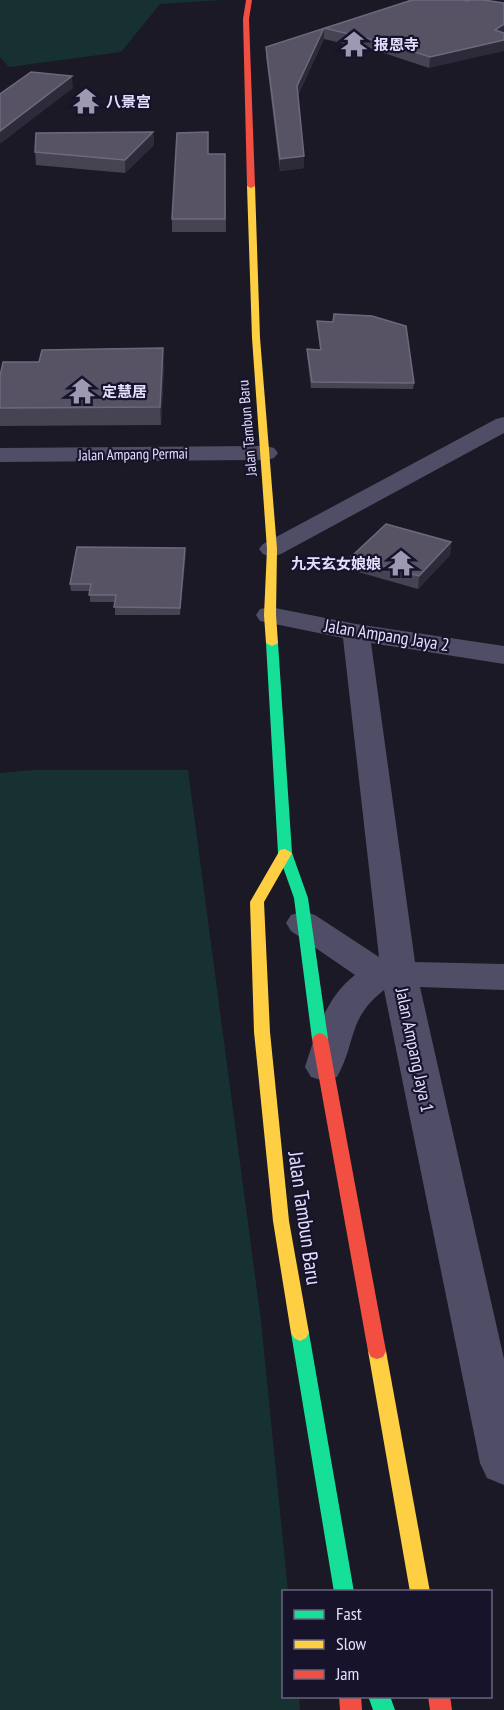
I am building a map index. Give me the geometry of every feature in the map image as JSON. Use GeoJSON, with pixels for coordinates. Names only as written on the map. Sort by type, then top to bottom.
{"type":"FeatureCollection","features":[{"type":"Feature","properties":{"kind":"main road","name":"Jalan Tambun Baru"},"geometry":{"type":"LineString","coordinates":[[249,0],[246,19],[256,338],[272,549],[270,615],[285,853],[301,898],[324,1067],[420,1590]]}},
{"type":"Feature","properties":{"kind":"main road","name":"Jalan Tambun Baru"},"geometry":{"type":"LineString","coordinates":[[285,853],[257,902],[262,1032],[281,1221],[344,1590]]}},
{"type":"Feature","properties":{"kind":"street"},"geometry":{"type":"LineString","coordinates":[[272,549],[504,424]]}},
{"type":"Feature","properties":{"kind":"street","name":"Jalan Ampang Permai"},"geometry":{"type":"LineString","coordinates":[[0,455],[266,453]]}},
{"type":"Feature","properties":{"kind":"street","name":"Jalan Ampang Jaya 2"},"geometry":{"type":"LineString","coordinates":[[270,615],[356,632],[504,655]]}},
{"type":"Feature","properties":{"kind":"street","name":"Jalan Ampang Jaya 1"},"geometry":{"type":"LineString","coordinates":[[356,632],[390,974],[504,1463]]}},
{"type":"Feature","properties":{"kind":"street"},"geometry":{"type":"LineString","coordinates":[[303,923],[339,949],[390,974],[504,977]]}},
{"type":"Feature","properties":{"kind":"street"},"geometry":{"type":"LineString","coordinates":[[324,1067],[339,1020],[355,994],[390,974]]}},
{"type":"Feature","properties":{"kind":"green space"},"geometry":{"type":"Polygon","coordinates":[[[0,0],[223,0],[160,4],[121,52],[9,67],[0,57],[0,0]]]}},
{"type":"Feature","properties":{"kind":"green space"},"geometry":{"type":"Polygon","coordinates":[[[34,770],[188,770],[261,1321],[288,1590],[282,1590],[282,1698],[299,1698],[300,1710],[0,1710],[0,773],[34,770]]]}},
{"type":"Feature","properties":{"kind":"building"},"geometry":{"type":"Polygon","coordinates":[[[412,0],[484,0],[504,3],[504,24],[495,30],[504,33],[504,40],[430,57],[387,43],[325,28],[412,0]]]}},
{"type":"Feature","properties":{"kind":"building"},"geometry":{"type":"Polygon","coordinates":[[[324,28],[297,86],[304,156],[280,159],[266,47],[324,28]]]}},
{"type":"Feature","properties":{"kind":"building"},"geometry":{"type":"Polygon","coordinates":[[[31,72],[72,76],[0,131],[0,94],[31,72]]]}},
{"type":"Feature","properties":{"kind":"building"},"geometry":{"type":"Polygon","coordinates":[[[153,132],[125,160],[35,152],[36,133],[153,132]]]}},
{"type":"Feature","properties":{"kind":"building"},"geometry":{"type":"Polygon","coordinates":[[[208,132],[208,154],[225,154],[225,219],[172,219],[177,133],[208,132]]]}},
{"type":"Feature","properties":{"kind":"building"},"geometry":{"type":"Polygon","coordinates":[[[334,314],[372,316],[406,326],[414,383],[312,382],[307,349],[321,350],[317,321],[333,322],[334,314]]]}},
{"type":"Feature","properties":{"kind":"building","name":"定慧居"},"geometry":{"type":"Polygon","coordinates":[[[163,348],[160,407],[0,408],[0,376],[3,362],[39,362],[42,350],[163,348]]]}},
{"type":"Feature","properties":{"kind":"building"},"geometry":{"type":"Polygon","coordinates":[[[386,524],[451,542],[419,576],[351,557],[386,524]]]}},
{"type":"Feature","properties":{"kind":"building"},"geometry":{"type":"Polygon","coordinates":[[[77,547],[185,548],[180,608],[114,607],[116,595],[89,595],[91,584],[70,584],[77,547]]]}},
{"type":"Feature","properties":{"kind":"traffic: fast"},"geometry":{"type":"LineString","coordinates":[[272,643],[285,853],[301,898],[320,1039]]}},
{"type":"Feature","properties":{"kind":"traffic: fast"},"geometry":{"type":"LineString","coordinates":[[300,1333],[344,1590]]}},
{"type":"Feature","properties":{"kind":"traffic: fast"},"geometry":{"type":"LineString","coordinates":[[380,1698],[384,1710]]}},
{"type":"Feature","properties":{"kind":"traffic: slow"},"geometry":{"type":"LineString","coordinates":[[251,186],[256,338],[272,549],[270,615],[272,643]]}},
{"type":"Feature","properties":{"kind":"traffic: slow"},"geometry":{"type":"LineString","coordinates":[[285,853],[257,902],[262,1032],[281,1221],[300,1333]]}},
{"type":"Feature","properties":{"kind":"traffic: slow"},"geometry":{"type":"LineString","coordinates":[[377,1351],[420,1590]]}},
{"type":"Feature","properties":{"kind":"traffic: jam"},"geometry":{"type":"LineString","coordinates":[[249,0],[246,19],[251,186]]}},
{"type":"Feature","properties":{"kind":"traffic: jam"},"geometry":{"type":"LineString","coordinates":[[320,1039],[377,1351]]}},
{"type":"Feature","properties":{"kind":"traffic: jam"},"geometry":{"type":"LineString","coordinates":[[350,1698],[351,1710]]}},
{"type":"Feature","properties":{"kind":"traffic: jam"},"geometry":{"type":"LineString","coordinates":[[439,1698],[441,1710]]}},
{"type":"Feature","properties":{"kind":"place","name":"报恩寺"},"geometry":{"type":"Point","coordinates":[354,44]}},
{"type":"Feature","properties":{"kind":"place","name":"八景宫"},"geometry":{"type":"Point","coordinates":[86,101]}},
{"type":"Feature","properties":{"kind":"place","name":"定慧居"},"geometry":{"type":"Point","coordinates":[82,391]}},
{"type":"Feature","properties":{"kind":"place","name":"九天玄女娘娘"},"geometry":{"type":"Point","coordinates":[401,563]}}]}
